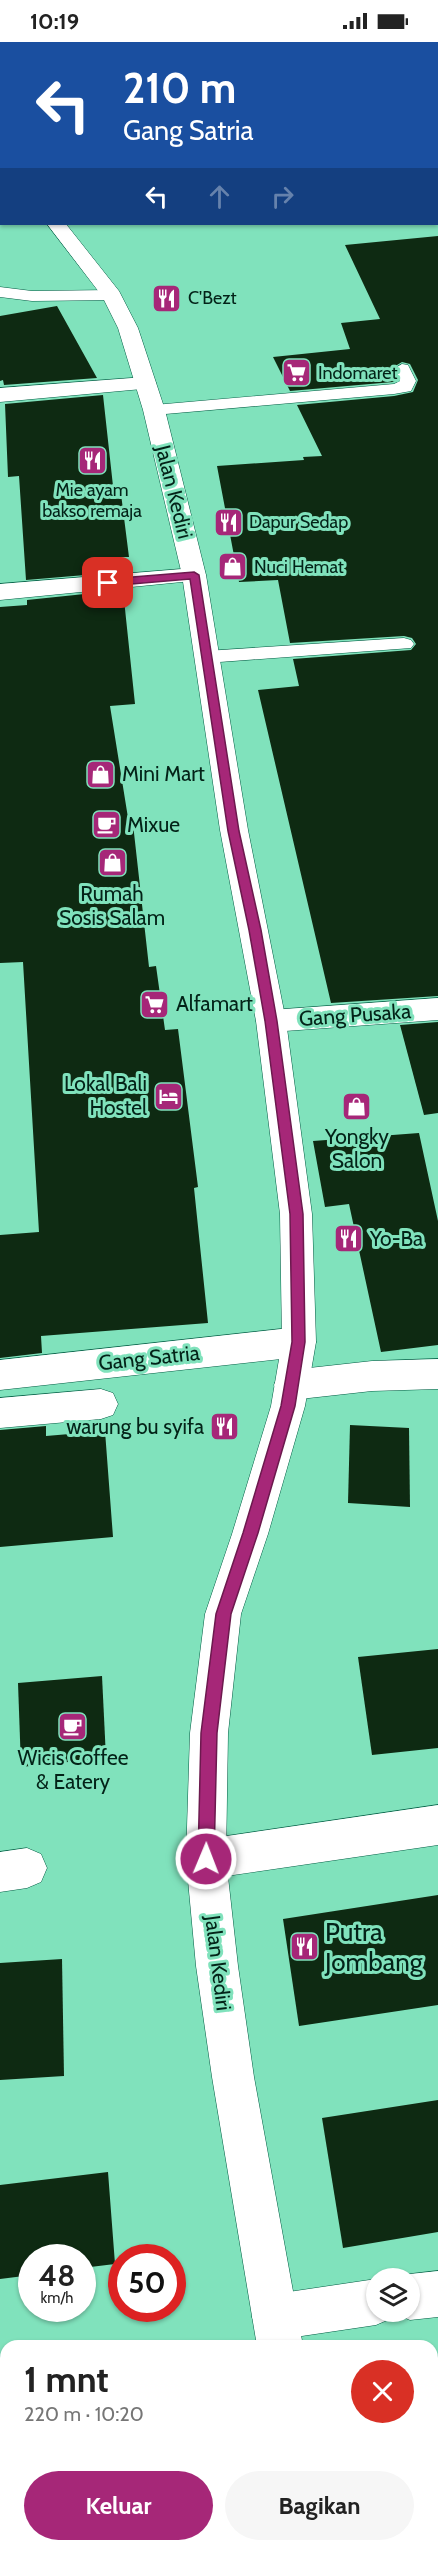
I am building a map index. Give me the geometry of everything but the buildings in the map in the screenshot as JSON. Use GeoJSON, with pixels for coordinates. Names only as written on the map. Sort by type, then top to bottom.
{"type":"FeatureCollection","features":[{"type":"Feature","properties":{"kind":"main road","name":"Jalan Kediri"},"geometry":{"type":"LineString","coordinates":[[57,225],[112,294],[128,328],[150,396],[194,575],[234,831],[271,1021],[296,1214],[298,1342],[288,1406],[223,1614],[209,1733],[206,1859],[233,2077],[278,2332]]}},
{"type":"Feature","properties":{"kind":"main road"},"geometry":{"type":"LineString","coordinates":[[0,395],[150,396]]}},
{"type":"Feature","properties":{"kind":"main road"},"geometry":{"type":"LineString","coordinates":[[0,591],[194,575]]}},
{"type":"Feature","properties":{"kind":"main road","name":"Gang Pusaka"},"geometry":{"type":"LineString","coordinates":[[271,1021],[438,1009]]}},
{"type":"Feature","properties":{"kind":"main road","name":"Gang Satria"},"geometry":{"type":"LineString","coordinates":[[0,1375],[298,1342]]}},
{"type":"Feature","properties":{"kind":"main road"},"geometry":{"type":"LineString","coordinates":[[291,1385],[372,1376],[438,1374]]}},
{"type":"Feature","properties":{"kind":"main road"},"geometry":{"type":"LineString","coordinates":[[0,1413],[101,1404]]}},
{"type":"Feature","properties":{"kind":"main road"},"geometry":{"type":"LineString","coordinates":[[206,1859],[438,1825]]}},
{"type":"Feature","properties":{"kind":"main road"},"geometry":{"type":"LineString","coordinates":[[420,2296],[438,2294]]}},
{"type":"Feature","properties":{"kind":"main road"},"geometry":{"type":"LineString","coordinates":[[278,2332],[366,2305]]}},
{"type":"Feature","properties":{"kind":"lane"},"geometry":{"type":"LineString","coordinates":[[0,292],[32,296],[112,294]]}},
{"type":"Feature","properties":{"kind":"lane"},"geometry":{"type":"LineString","coordinates":[[150,396],[394,389],[405,387],[408,381],[402,369]]}},
{"type":"Feature","properties":{"kind":"lane"},"geometry":{"type":"LineString","coordinates":[[206,657],[404,645]]}},
{"type":"Feature","properties":{"kind":"place","name":"C'Bezt"},"geometry":{"type":"Point","coordinates":[167,298]}},
{"type":"Feature","properties":{"kind":"place","name":"Indomaret"},"geometry":{"type":"Point","coordinates":[297,373]}},
{"type":"Feature","properties":{"kind":"place","name":"Mie ayam bakso remaja"},"geometry":{"type":"Point","coordinates":[92,461]}},
{"type":"Feature","properties":{"kind":"place","name":"Dapur Sedap"},"geometry":{"type":"Point","coordinates":[228,522]}},
{"type":"Feature","properties":{"kind":"place","name":"Nuci Hemat"},"geometry":{"type":"Point","coordinates":[233,567]}},
{"type":"Feature","properties":{"kind":"place","name":"Mini Mart"},"geometry":{"type":"Point","coordinates":[101,774]}},
{"type":"Feature","properties":{"kind":"place","name":"Mixue"},"geometry":{"type":"Point","coordinates":[106,825]}},
{"type":"Feature","properties":{"kind":"place","name":"Rumah Sosis Salam"},"geometry":{"type":"Point","coordinates":[112,863]}},
{"type":"Feature","properties":{"kind":"place","name":"Alfamart"},"geometry":{"type":"Point","coordinates":[155,1004]}},
{"type":"Feature","properties":{"kind":"place","name":"Lokal Bali Hostel"},"geometry":{"type":"Point","coordinates":[168,1096]}},
{"type":"Feature","properties":{"kind":"place","name":"Yongky Salon"},"geometry":{"type":"Point","coordinates":[357,1106]}},
{"type":"Feature","properties":{"kind":"place","name":"Yo-Ba"},"geometry":{"type":"Point","coordinates":[349,1239]}},
{"type":"Feature","properties":{"kind":"place","name":"warung bu syifa"},"geometry":{"type":"Point","coordinates":[225,1427]}},
{"type":"Feature","properties":{"kind":"place","name":"Wicis Coffee & Eatery"},"geometry":{"type":"Point","coordinates":[73,1727]}},
{"type":"Feature","properties":{"kind":"place","name":"Putra Jombang"},"geometry":{"type":"Point","coordinates":[304,1947]}},
{"type":"Feature","properties":{"kind":"route"},"geometry":{"type":"LineString","coordinates":[[108,583],[194,575],[234,831],[271,1021],[296,1214],[298,1342],[288,1406],[223,1614],[209,1733],[206,1859]]}}]}
